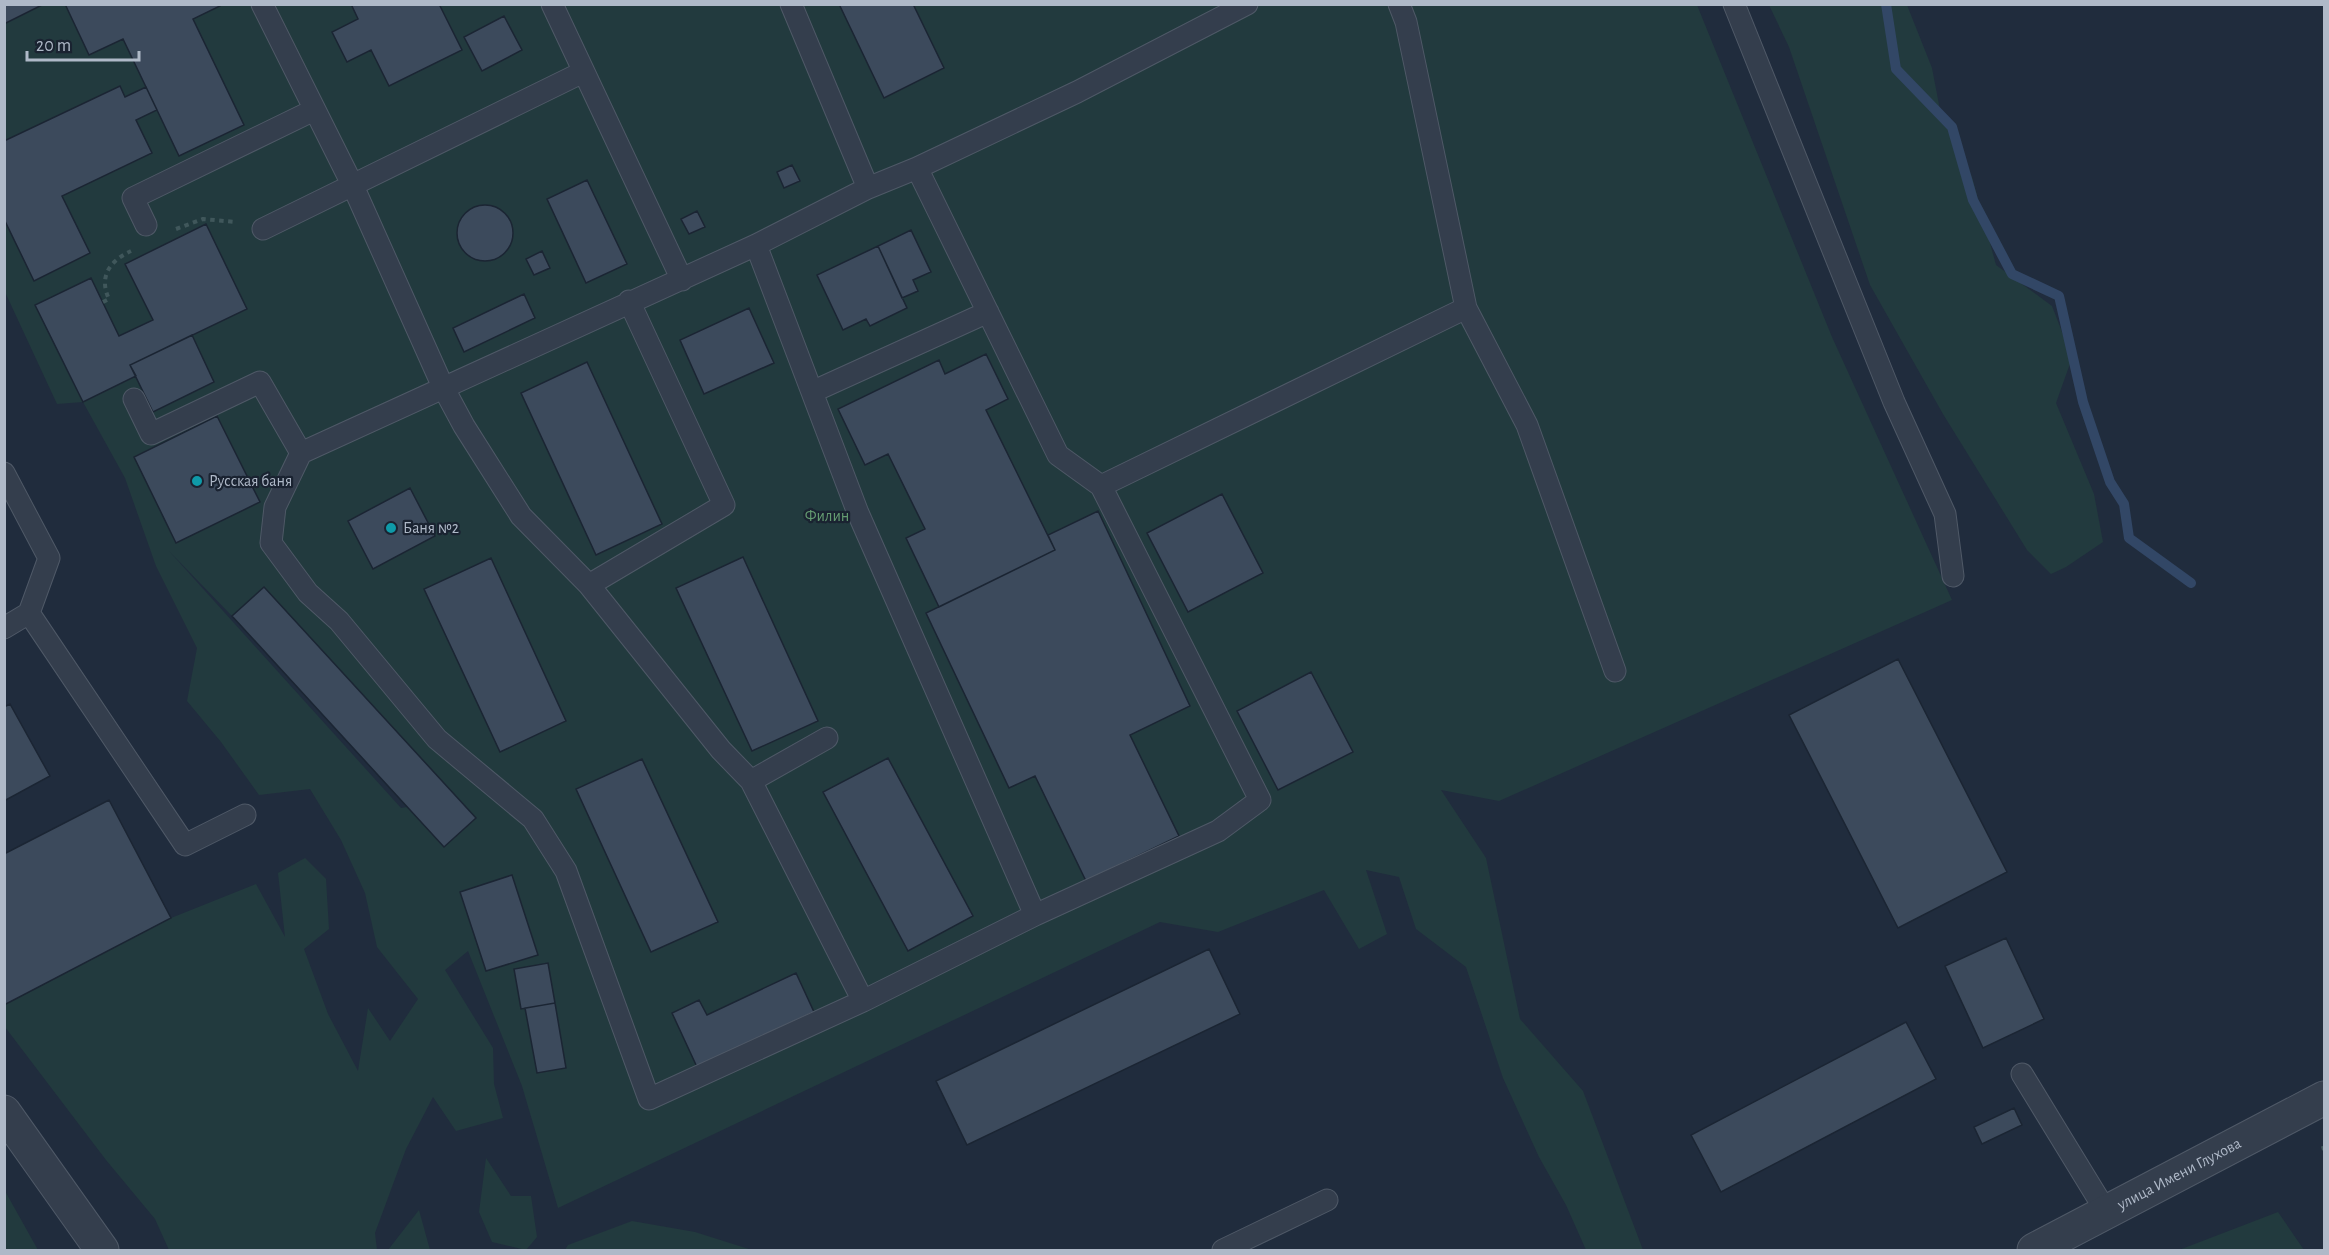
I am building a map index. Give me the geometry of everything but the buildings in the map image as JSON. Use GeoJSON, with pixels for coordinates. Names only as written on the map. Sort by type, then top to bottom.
{"type":"FeatureCollection","features":[{"type":"Feature","properties":{"kind":"street","name":"улица Имени Глухова"},"geometry":{"type":"LineString","coordinates":[[2034,1251],[2325,1098]]}},
{"type":"Feature","properties":{"kind":"street"},"geometry":{"type":"LineString","coordinates":[[4,1112],[102,1251]]}},
{"type":"Feature","properties":{"kind":"lane"},"geometry":{"type":"LineString","coordinates":[[262,4],[352,186],[443,387],[464,426],[521,516],[589,585],[721,750],[751,781],[862,1000]]}},
{"type":"Feature","properties":{"kind":"lane"},"geometry":{"type":"LineString","coordinates":[[552,4],[682,280]]}},
{"type":"Feature","properties":{"kind":"lane"},"geometry":{"type":"LineString","coordinates":[[791,4],[868,188]]}},
{"type":"Feature","properties":{"kind":"lane"},"geometry":{"type":"LineString","coordinates":[[917,168],[1058,455],[1101,486],[1260,800],[1218,831],[1035,915],[862,1000],[649,1100],[566,871],[533,819],[437,739],[339,621],[308,593],[271,543],[275,507],[301,453],[756,245],[868,188],[917,168],[1077,92],[1247,4]]}},
{"type":"Feature","properties":{"kind":"lane"},"geometry":{"type":"LineString","coordinates":[[1399,4],[1406,22],[1466,308],[1527,425],[1615,671]]}},
{"type":"Feature","properties":{"kind":"lane"},"geometry":{"type":"LineString","coordinates":[[1734,4],[1894,402],[1945,514],[1953,576]]}},
{"type":"Feature","properties":{"kind":"lane"},"geometry":{"type":"LineString","coordinates":[[263,229],[583,72]]}},
{"type":"Feature","properties":{"kind":"lane"},"geometry":{"type":"LineString","coordinates":[[146,225],[133,198],[314,110]]}},
{"type":"Feature","properties":{"kind":"lane"},"geometry":{"type":"LineString","coordinates":[[756,245],[858,513],[1035,915]]}},
{"type":"Feature","properties":{"kind":"lane"},"geometry":{"type":"LineString","coordinates":[[589,585],[724,505],[629,302]]}},
{"type":"Feature","properties":{"kind":"lane"},"geometry":{"type":"LineString","coordinates":[[1101,486],[1466,308]]}},
{"type":"Feature","properties":{"kind":"lane"},"geometry":{"type":"LineString","coordinates":[[812,392],[988,312]]}},
{"type":"Feature","properties":{"kind":"lane"},"geometry":{"type":"LineString","coordinates":[[134,399],[151,434],[260,382],[301,453]]}},
{"type":"Feature","properties":{"kind":"lane"},"geometry":{"type":"LineString","coordinates":[[4,473],[49,558],[29,613],[4,628]]}},
{"type":"Feature","properties":{"kind":"lane"},"geometry":{"type":"LineString","coordinates":[[29,613],[185,845],[245,815]]}},
{"type":"Feature","properties":{"kind":"lane"},"geometry":{"type":"LineString","coordinates":[[751,781],[827,738]]}},
{"type":"Feature","properties":{"kind":"lane"},"geometry":{"type":"LineString","coordinates":[[2022,1074],[2107,1213]]}},
{"type":"Feature","properties":{"kind":"lane"},"geometry":{"type":"LineString","coordinates":[[1223,1251],[1327,1200]]}},
{"type":"Feature","properties":{"kind":"path"},"geometry":{"type":"LineString","coordinates":[[103,302],[109,299],[105,290]]}},
{"type":"Feature","properties":{"kind":"green space","name":"Филин"},"geometry":{"type":"Polygon","coordinates":[[[4,5],[1697,5],[1832,337],[1952,600],[1499,801],[1441,790],[1486,858],[1520,1019],[1583,1091],[1643,1250],[1586,1250],[1566,1205],[1539,1157],[1503,1078],[1466,967],[1416,929],[1399,877],[1366,870],[1387,934],[1359,949],[1324,890],[1218,932],[1160,922],[558,1208],[522,1086],[468,951],[445,970],[493,1048],[494,1084],[503,1118],[456,1131],[433,1097],[406,1149],[375,1233],[377,1250],[169,1250],[155,1219],[106,1160],[5,1027],[5,1005],[171,918],[256,884],[285,937],[278,873],[305,858],[326,879],[329,929],[304,949],[328,1014],[358,1071],[368,1008],[390,1041],[418,999],[377,947],[365,893],[341,840],[310,789],[259,795],[221,742],[187,701],[197,648],[156,566],[125,478],[83,402],[57,404],[5,292],[4,5]],[[169,551],[401,808],[407,807],[232,616],[169,551]]]}},
{"type":"Feature","properties":{"kind":"green space"},"geometry":{"type":"Polygon","coordinates":[[[1769,5],[1907,5],[1932,68],[1941,115],[1972,177],[1996,265],[2052,306],[2072,358],[2056,403],[2094,494],[2103,542],[2066,567],[2051,574],[2027,550],[1943,414],[1870,285],[1789,47],[1769,5]]]}},
{"type":"Feature","properties":{"kind":"green space"},"geometry":{"type":"Polygon","coordinates":[[[486,1158],[511,1196],[531,1196],[537,1237],[526,1250],[492,1242],[479,1212],[486,1158]]]}},
{"type":"Feature","properties":{"kind":"green space"},"geometry":{"type":"Polygon","coordinates":[[[5,1191],[38,1250],[5,1250],[5,1191]]]}},
{"type":"Feature","properties":{"kind":"green space"},"geometry":{"type":"Polygon","coordinates":[[[419,1210],[430,1250],[388,1250],[419,1210]]]}},
{"type":"Feature","properties":{"kind":"green space"},"geometry":{"type":"Polygon","coordinates":[[[2278,1212],[2304,1250],[2179,1250],[2278,1212]]]}},
{"type":"Feature","properties":{"kind":"green space"},"geometry":{"type":"Polygon","coordinates":[[[632,1221],[695,1232],[752,1250],[565,1250],[568,1245],[632,1221]]]}},
{"type":"Feature","properties":{"kind":"waterway"},"geometry":{"type":"LineString","coordinates":[[1886,4],[1896,69],[1952,127],[1973,200],[2012,274],[2059,296],[2083,402],[2110,482],[2124,504],[2129,538],[2191,583]]}},
{"type":"Feature","properties":{"kind":"place","name":"Русская баня"},"geometry":{"type":"Point","coordinates":[197,481]}},
{"type":"Feature","properties":{"kind":"place","name":"Баня №2"},"geometry":{"type":"Point","coordinates":[391,528]}}]}
